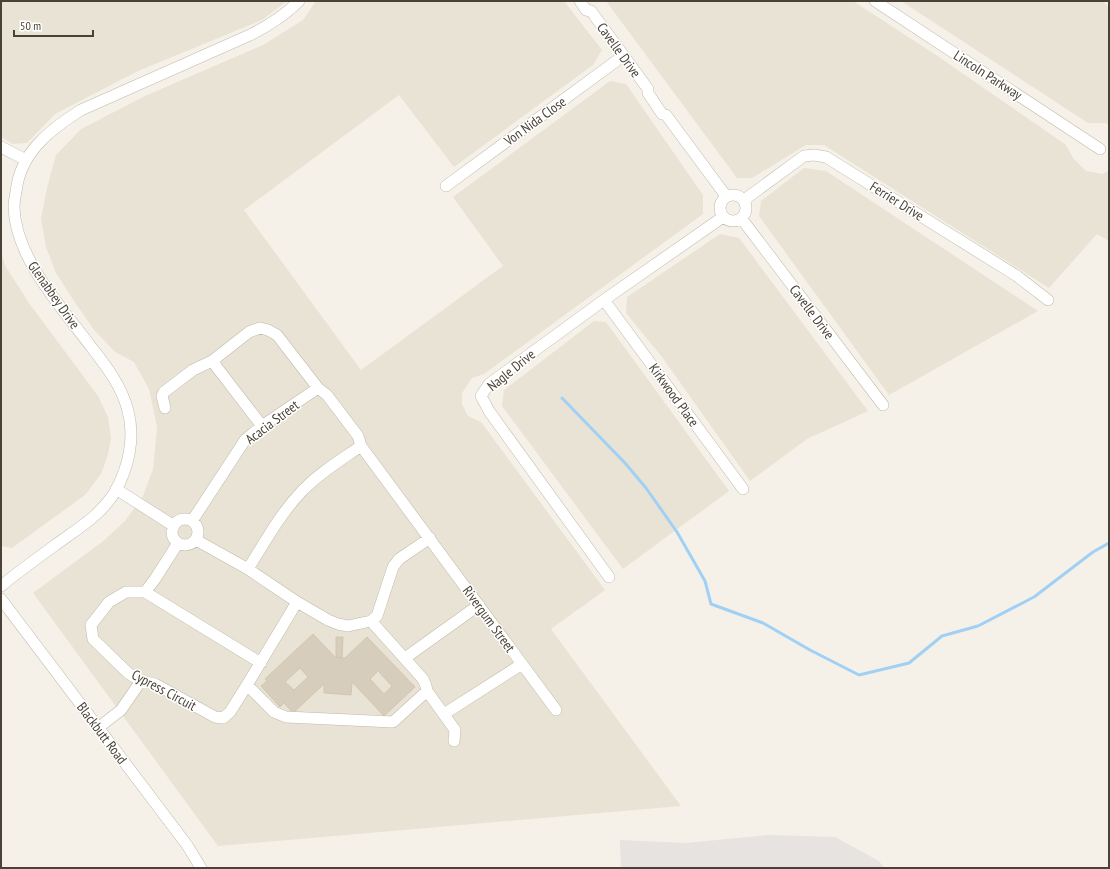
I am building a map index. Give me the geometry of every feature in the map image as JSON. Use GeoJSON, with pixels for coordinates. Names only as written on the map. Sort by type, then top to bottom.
{"type":"FeatureCollection","features":[{"type":"Feature","properties":{"kind":"street","name":"Glenabbey Drive"},"geometry":{"type":"LineString","coordinates":[[1,586],[25,566],[93,518],[107,504],[126,468],[132,440],[128,411],[120,389],[108,368],[47,288],[30,261],[18,234],[14,207],[17,182],[26,160],[41,139],[60,123],[81,110],[250,35],[271,24],[287,13],[299,1]]}},
{"type":"Feature","properties":{"kind":"street","name":"Cavelle Drive"},"geometry":{"type":"LineString","coordinates":[[580,1],[586,10],[589,6],[623,56],[648,89],[648,93],[662,114],[666,114],[726,196]]}},
{"type":"Feature","properties":{"kind":"street","name":"Lincoln Parkway"},"geometry":{"type":"LineString","coordinates":[[875,1],[1100,149]]}},
{"type":"Feature","properties":{"kind":"street","name":"Von Nida Close"},"geometry":{"type":"LineString","coordinates":[[446,186],[623,56]]}},
{"type":"Feature","properties":{"kind":"street"},"geometry":{"type":"LineString","coordinates":[[1,147],[26,160]]}},
{"type":"Feature","properties":{"kind":"street","name":"Ferrier Drive"},"geometry":{"type":"LineString","coordinates":[[744,200],[804,156],[814,154],[826,157],[1017,276],[1048,300]]}},
{"type":"Feature","properties":{"kind":"street"},"geometry":{"type":"LineString","coordinates":[[734,194],[738,195],[744,200],[746,212],[741,218],[734,221],[726,220],[723,217],[720,206],[726,196],[734,194]]}},
{"type":"Feature","properties":{"kind":"street","name":"Nagle Drive"},"geometry":{"type":"LineString","coordinates":[[609,577],[489,411],[481,396],[489,384],[604,300],[723,217]]}},
{"type":"Feature","properties":{"kind":"street","name":"Cavelle Drive"},"geometry":{"type":"LineString","coordinates":[[741,218],[883,405]]}},
{"type":"Feature","properties":{"kind":"street","name":"Kirkwood Place"},"geometry":{"type":"LineString","coordinates":[[604,300],[743,489]]}},
{"type":"Feature","properties":{"kind":"street","name":"Rivergum Street"},"geometry":{"type":"LineString","coordinates":[[165,408],[162,396],[164,392],[193,370],[212,361],[249,332],[260,328],[277,335],[318,388],[332,401],[358,436],[361,446],[556,710]]}},
{"type":"Feature","properties":{"kind":"street"},"geometry":{"type":"LineString","coordinates":[[212,361],[262,426]]}},
{"type":"Feature","properties":{"kind":"street","name":"Acacia Street"},"geometry":{"type":"LineString","coordinates":[[192,521],[245,440],[262,426],[318,388]]}},
{"type":"Feature","properties":{"kind":"street"},"geometry":{"type":"LineString","coordinates":[[248,569],[283,513],[302,490],[318,476],[361,446]]}},
{"type":"Feature","properties":{"kind":"street"},"geometry":{"type":"LineString","coordinates":[[116,489],[174,526]]}},
{"type":"Feature","properties":{"kind":"street"},"geometry":{"type":"LineString","coordinates":[[180,520],[192,521],[197,528],[198,536],[196,540],[189,545],[181,545],[173,537],[172,529],[174,526],[180,520]]}},
{"type":"Feature","properties":{"kind":"street"},"geometry":{"type":"LineString","coordinates":[[196,540],[248,569],[297,602],[328,620],[348,626],[370,621],[377,616],[393,567],[398,559],[430,538]]}},
{"type":"Feature","properties":{"kind":"street"},"geometry":{"type":"LineString","coordinates":[[178,543],[145,592],[261,663]]}},
{"type":"Feature","properties":{"kind":"street","name":"Cypress Circuit"},"geometry":{"type":"LineString","coordinates":[[145,592],[126,592],[110,602],[91,626],[93,639],[128,672],[141,681],[155,684],[219,718],[223,718],[230,712],[297,602]]}},
{"type":"Feature","properties":{"kind":"street","name":"Blackbutt Road"},"geometry":{"type":"LineString","coordinates":[[1,599],[187,845],[200,868]]}},
{"type":"Feature","properties":{"kind":"street"},"geometry":{"type":"LineString","coordinates":[[405,658],[479,605]]}},
{"type":"Feature","properties":{"kind":"street"},"geometry":{"type":"LineString","coordinates":[[370,621],[423,679],[427,690],[455,730],[454,741]]}},
{"type":"Feature","properties":{"kind":"street"},"geometry":{"type":"LineString","coordinates":[[444,714],[522,664]]}},
{"type":"Feature","properties":{"kind":"street"},"geometry":{"type":"LineString","coordinates":[[98,728],[122,710],[141,681]]}},
{"type":"Feature","properties":{"kind":"street"},"geometry":{"type":"LineString","coordinates":[[247,686],[274,712],[286,718],[393,722],[427,690]]}},
{"type":"Feature","properties":{"kind":"shaded area"},"geometry":{"type":"Polygon","coordinates":[[[1,1],[287,1],[262,20],[138,71],[55,114],[27,143],[13,144],[1,137],[1,1]]]}},
{"type":"Feature","properties":{"kind":"shaded area"},"geometry":{"type":"Polygon","coordinates":[[[316,1],[564,1],[602,50],[593,65],[454,167],[399,95],[244,210],[361,370],[503,266],[453,197],[610,81],[626,84],[703,195],[703,214],[484,374],[472,378],[462,393],[462,404],[468,416],[481,422],[605,590],[551,629],[681,806],[218,846],[33,593],[102,542],[125,521],[143,496],[153,469],[157,427],[149,389],[134,362],[115,352],[94,330],[56,273],[46,247],[41,219],[47,188],[56,155],[81,129],[145,96],[263,45],[303,20],[316,1]]]}},
{"type":"Feature","properties":{"kind":"shaded area"},"geometry":{"type":"Polygon","coordinates":[[[606,1],[853,1],[939,57],[1066,145],[1073,158],[1086,171],[1102,174],[1109,171],[1109,241],[1097,234],[1049,288],[824,145],[806,145],[752,178],[737,178],[606,1]]]}},
{"type":"Feature","properties":{"kind":"shaded area"},"geometry":{"type":"Polygon","coordinates":[[[901,1],[1103,1],[1109,8],[1109,125],[1105,123],[1088,123],[901,1]]]}},
{"type":"Feature","properties":{"kind":"shaded area"},"geometry":{"type":"Polygon","coordinates":[[[804,168],[826,171],[1038,311],[889,395],[759,216],[761,201],[804,168]]]}},
{"type":"Feature","properties":{"kind":"shaded area"},"geometry":{"type":"Polygon","coordinates":[[[720,234],[739,238],[868,411],[807,439],[750,481],[662,357],[626,313],[627,297],[720,234]]]}},
{"type":"Feature","properties":{"kind":"shaded area"},"geometry":{"type":"Polygon","coordinates":[[[1,253],[6,267],[29,303],[98,396],[108,417],[111,438],[108,454],[101,474],[85,495],[12,548],[1,546],[1,253]]]}},
{"type":"Feature","properties":{"kind":"shaded area"},"geometry":{"type":"Polygon","coordinates":[[[594,321],[606,322],[729,491],[623,569],[502,406],[504,390],[594,321]]]}},
{"type":"Feature","properties":{"kind":"shaded area"},"geometry":{"type":"Polygon","coordinates":[[[768,835],[835,837],[879,861],[884,868],[621,868],[620,840],[686,843],[768,835]]]}},
{"type":"Feature","properties":{"kind":"building"},"geometry":{"type":"Polygon","coordinates":[[[313,634],[335,657],[342,658],[345,658],[367,637],[415,687],[384,716],[352,682],[351,695],[324,693],[324,684],[293,713],[284,703],[280,707],[261,686],[267,681],[265,679],[313,634]],[[300,668],[285,682],[294,690],[308,677],[300,668]],[[378,671],[370,679],[384,694],[392,686],[378,671]]]}},
{"type":"Feature","properties":{"kind":"building"},"geometry":{"type":"Polygon","coordinates":[[[336,637],[343,637],[342,658],[336,657],[336,637]]]}},
{"type":"Feature","properties":{"kind":"waterway"},"geometry":{"type":"LineString","coordinates":[[562,398],[625,463],[646,488],[677,532],[705,581],[711,604],[763,623],[810,650],[859,675],[909,663],[942,636],[978,626],[1034,597],[1093,552],[1109,543]]}}]}
